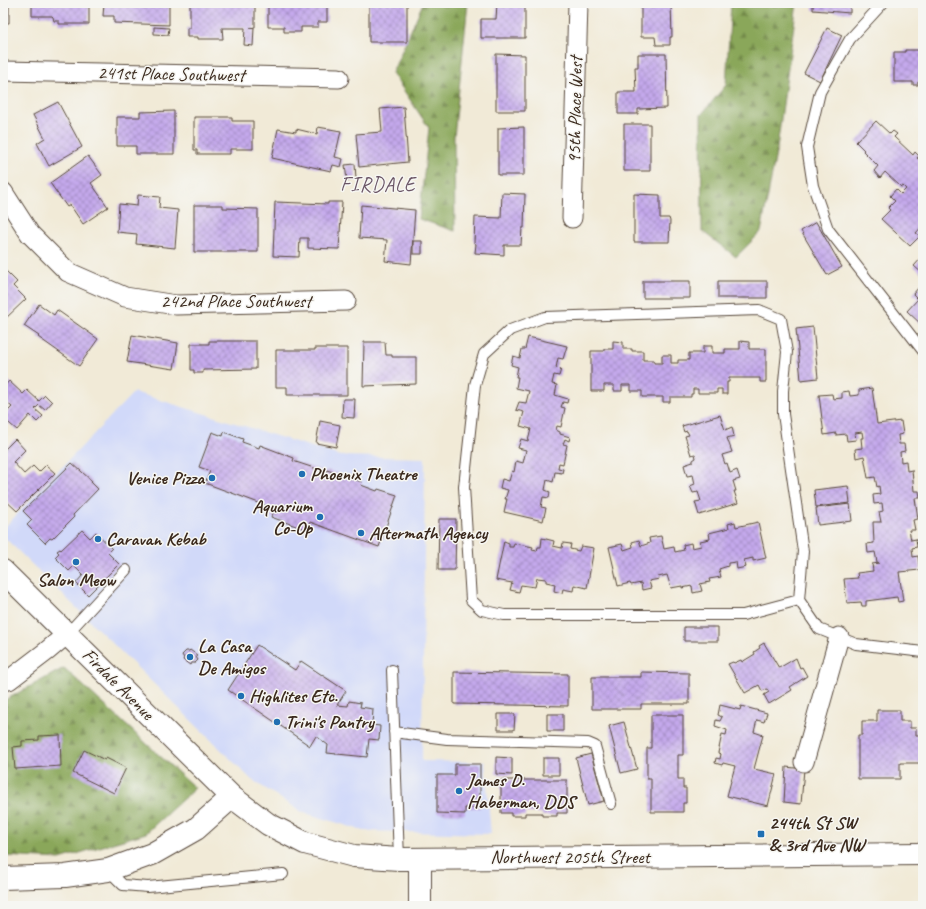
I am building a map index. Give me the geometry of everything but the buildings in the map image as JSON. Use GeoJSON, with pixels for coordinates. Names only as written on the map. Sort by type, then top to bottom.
{"type":"FeatureCollection","features":[{"type":"Feature","properties":{"kind":"street","name":"95th Place West"},"geometry":{"type":"LineString","coordinates":[[572,218],[578,3]]}},
{"type":"Feature","properties":{"kind":"street","name":"241st Place Southwest"},"geometry":{"type":"LineString","coordinates":[[3,71],[339,78]]}},
{"type":"Feature","properties":{"kind":"street","name":"242nd Place Southwest"},"geometry":{"type":"LineString","coordinates":[[3,192],[30,234],[68,272],[125,297],[176,305],[346,301]]}},
{"type":"Feature","properties":{"kind":"street","name":"Firdale Avenue"},"geometry":{"type":"LineString","coordinates":[[3,572],[232,797]]}},
{"type":"Feature","properties":{"kind":"street"},"geometry":{"type":"LineString","coordinates":[[3,681],[9,680],[67,634]]}},
{"type":"Feature","properties":{"kind":"street"},"geometry":{"type":"LineString","coordinates":[[804,762],[839,637]]}},
{"type":"Feature","properties":{"kind":"street"},"geometry":{"type":"LineString","coordinates":[[3,878],[65,876],[108,870],[152,854],[196,829],[232,797]]}},
{"type":"Feature","properties":{"kind":"street","name":"Northwest 205th Street"},"geometry":{"type":"LineString","coordinates":[[232,797],[268,824],[306,843],[354,856],[399,859],[923,854]]}},
{"type":"Feature","properties":{"kind":"street"},"geometry":{"type":"LineString","coordinates":[[420,858],[420,906]]}},
{"type":"Feature","properties":{"kind":"lane"},"geometry":{"type":"LineString","coordinates":[[883,3],[850,38],[820,92],[807,147],[813,186],[828,229],[923,351]]}},
{"type":"Feature","properties":{"kind":"lane"},"geometry":{"type":"LineString","coordinates":[[799,600],[743,615],[504,615],[482,610],[471,600],[464,487],[475,385],[484,354],[510,330],[545,317],[759,310],[781,319],[787,352],[783,391],[783,414],[803,552],[799,600],[819,629],[856,644],[923,652]]}},
{"type":"Feature","properties":{"kind":"lane"},"geometry":{"type":"LineString","coordinates":[[67,634],[126,570]]}},
{"type":"Feature","properties":{"kind":"lane"},"geometry":{"type":"LineString","coordinates":[[392,670],[399,859]]}},
{"type":"Feature","properties":{"kind":"lane"},"geometry":{"type":"LineString","coordinates":[[394,732],[447,739],[588,743],[595,746],[611,804]]}},
{"type":"Feature","properties":{"kind":"lane"},"geometry":{"type":"LineString","coordinates":[[108,870],[123,885],[148,887],[283,874]]}},
{"type":"Feature","properties":{"kind":"shaded area"},"geometry":{"type":"Polygon","coordinates":[[[134,392],[341,456],[425,458],[422,761],[485,762],[491,834],[364,831],[302,812],[252,780],[3,536],[3,529],[134,392]]]}},
{"type":"Feature","properties":{"kind":"green space"},"geometry":{"type":"Polygon","coordinates":[[[423,3],[468,3],[454,137],[455,231],[419,219],[429,128],[392,73],[423,3]]]}},
{"type":"Feature","properties":{"kind":"green space"},"geometry":{"type":"Polygon","coordinates":[[[731,3],[797,3],[777,148],[761,232],[736,257],[702,231],[701,115],[726,85],[731,3]]]}},
{"type":"Feature","properties":{"kind":"green space"},"geometry":{"type":"Polygon","coordinates":[[[64,668],[195,788],[146,833],[60,859],[3,856],[3,701],[64,668]]]}},
{"type":"Feature","properties":{"kind":"place","name":"Phoenix Theatre"},"geometry":{"type":"Point","coordinates":[302,474]}},
{"type":"Feature","properties":{"kind":"place","name":"Venice Pizza"},"geometry":{"type":"Point","coordinates":[212,478]}},
{"type":"Feature","properties":{"kind":"place","name":"Aquarium Co-Op"},"geometry":{"type":"Point","coordinates":[320,517]}},
{"type":"Feature","properties":{"kind":"place","name":"Aftermath Agency"},"geometry":{"type":"Point","coordinates":[361,533]}},
{"type":"Feature","properties":{"kind":"place","name":"Caravan Kebab"},"geometry":{"type":"Point","coordinates":[98,539]}},
{"type":"Feature","properties":{"kind":"place","name":"Salon Meow"},"geometry":{"type":"Point","coordinates":[76,562]}},
{"type":"Feature","properties":{"kind":"place","name":"La Casa De Amigos"},"geometry":{"type":"Point","coordinates":[190,657]}},
{"type":"Feature","properties":{"kind":"place","name":"Highlites Etc."},"geometry":{"type":"Point","coordinates":[241,696]}},
{"type":"Feature","properties":{"kind":"place","name":"Trini's Pantry"},"geometry":{"type":"Point","coordinates":[277,722]}},
{"type":"Feature","properties":{"kind":"place","name":"James D. Haberman, DDS"},"geometry":{"type":"Point","coordinates":[459,791]}},
{"type":"Feature","properties":{"kind":"place","name":"244th St SW & 3rd Ave NW"},"geometry":{"type":"Point","coordinates":[761,834]}},
{"type":"Feature","properties":{"kind":"district","name":"FIRDALE"},"geometry":{"type":"Point","coordinates":[378,184]}}]}
